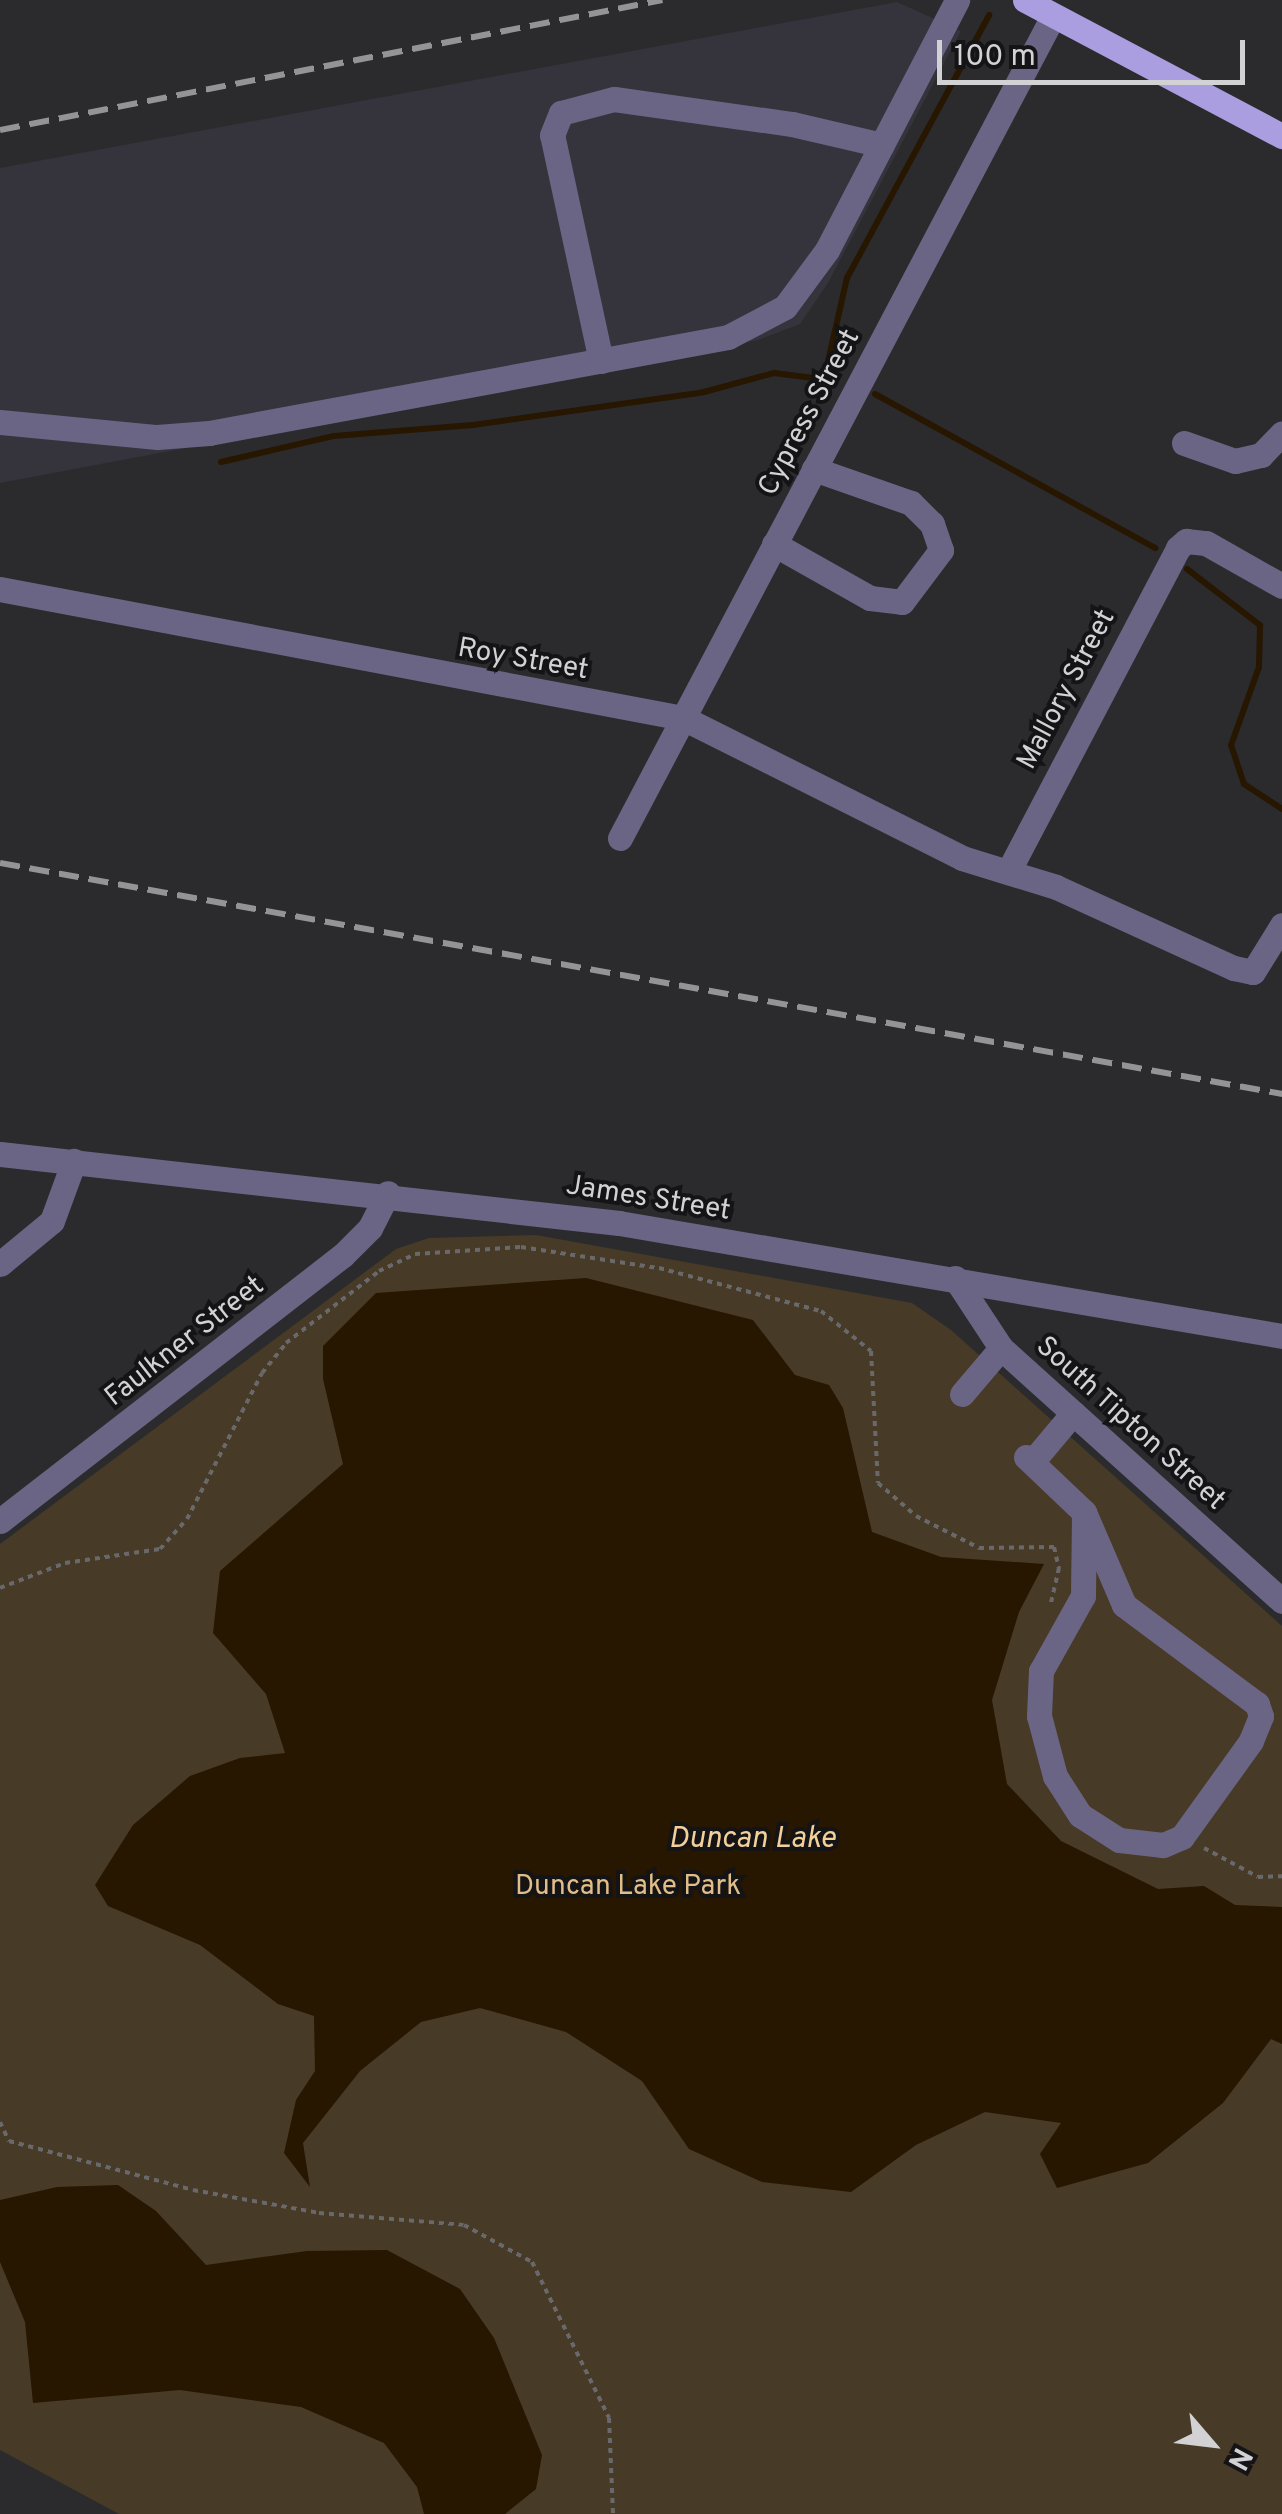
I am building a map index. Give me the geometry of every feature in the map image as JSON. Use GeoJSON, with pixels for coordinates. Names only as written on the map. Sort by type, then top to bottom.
{"type":"FeatureCollection","features":[{"type":"Feature","properties":{"kind":"main road"},"geometry":{"type":"LineString","coordinates":[[1025,0],[1282,136]]}},
{"type":"Feature","properties":{"kind":"street"},"geometry":{"type":"LineString","coordinates":[[0,422],[157,437],[209,433],[728,338],[785,306],[827,250],[956,0]]}},
{"type":"Feature","properties":{"kind":"street","name":"Cypress Street"},"geometry":{"type":"LineString","coordinates":[[620,838],[1053,16]]}},
{"type":"Feature","properties":{"kind":"street"},"geometry":{"type":"LineString","coordinates":[[602,361],[552,135],[561,113],[614,99],[792,124],[882,144]]}},
{"type":"Feature","properties":{"kind":"street"},"geometry":{"type":"LineString","coordinates":[[1184,443],[1235,462],[1261,455],[1282,433]]}},
{"type":"Feature","properties":{"kind":"street"},"geometry":{"type":"LineString","coordinates":[[774,544],[870,598],[902,602],[934,564],[941,550],[932,524],[912,503],[814,469]]}},
{"type":"Feature","properties":{"kind":"street","name":"Mallory Street"},"geometry":{"type":"LineString","coordinates":[[1008,872],[1169,560],[1186,541],[1206,543],[1282,586]]}},
{"type":"Feature","properties":{"kind":"street","name":"Roy Street"},"geometry":{"type":"LineString","coordinates":[[0,589],[683,718],[962,858],[1008,872],[1252,972],[1282,925]]}},
{"type":"Feature","properties":{"kind":"street","name":"James Street"},"geometry":{"type":"LineString","coordinates":[[0,1154],[388,1193],[955,1278],[1282,1336]]}},
{"type":"Feature","properties":{"kind":"street"},"geometry":{"type":"LineString","coordinates":[[0,1264],[52,1221],[74,1161]]}},
{"type":"Feature","properties":{"kind":"street","name":"Faulkner Street"},"geometry":{"type":"LineString","coordinates":[[0,1521],[344,1255],[370,1228],[388,1193]]}},
{"type":"Feature","properties":{"kind":"street","name":"South Tipton Street"},"geometry":{"type":"LineString","coordinates":[[955,1278],[1001,1348],[1282,1601]]}},
{"type":"Feature","properties":{"kind":"street"},"geometry":{"type":"LineString","coordinates":[[962,1394],[1001,1348]]}},
{"type":"Feature","properties":{"kind":"street"},"geometry":{"type":"LineString","coordinates":[[1073,1413],[1029,1459],[1084,1512],[1118,1594],[1164,1640],[1247,1693],[1260,1716],[1251,1741],[1182,1836],[1163,1846],[1119,1840],[1080,1816],[1055,1776],[1036,1688],[1083,1596],[1084,1512]]}},
{"type":"Feature","properties":{"kind":"street"},"geometry":{"type":"LineString","coordinates":[[1083,1596],[1118,1594]]}},
{"type":"Feature","properties":{"kind":"path"},"geometry":{"type":"LineString","coordinates":[[0,1588],[64,1563],[160,1549],[187,1519],[274,1358],[378,1271],[415,1254],[521,1247],[659,1268],[821,1310],[871,1351],[878,1483],[916,1516],[980,1548],[1054,1547],[1060,1568],[1049,1614]]}},
{"type":"Feature","properties":{"kind":"path"},"geometry":{"type":"LineString","coordinates":[[1182,1836],[1258,1877],[1282,1876]]}},
{"type":"Feature","properties":{"kind":"path"},"geometry":{"type":"LineString","coordinates":[[0,2122],[9,2141],[193,2190],[319,2213],[464,2225],[532,2262],[609,2418],[612,2514]]}},
{"type":"Feature","properties":{"kind":"shaded area"},"geometry":{"type":"Polygon","coordinates":[[[897,2],[961,31],[828,283],[800,324],[758,340],[0,483],[0,168],[897,2]]]}},
{"type":"Feature","properties":{"kind":"green space","name":"Duncan Lake Park"},"geometry":{"type":"Polygon","coordinates":[[[536,1235],[912,1303],[951,1330],[1282,1626],[1282,2514],[119,2514],[0,2450],[0,1544],[396,1249],[429,1238],[536,1235]]]}},
{"type":"Feature","properties":{"kind":"water","name":"Duncan Lake"},"geometry":{"type":"Polygon","coordinates":[[[586,1278],[753,1320],[795,1375],[829,1385],[843,1408],[872,1532],[941,1557],[1044,1564],[1019,1612],[992,1700],[1007,1784],[1061,1841],[1158,1889],[1204,1886],[1235,1905],[1282,1907],[1282,2044],[1271,2039],[1223,2103],[1148,2163],[1057,2188],[1040,2154],[1061,2123],[985,2112],[916,2145],[851,2192],[762,2182],[689,2149],[642,2081],[566,2032],[480,2008],[421,2022],[360,2071],[303,2143],[310,2187],[284,2153],[296,2100],[315,2071],[314,2016],[278,2004],[200,1945],[108,1906],[95,1885],[133,1825],[190,1776],[240,1758],[285,1753],[266,1694],[213,1633],[220,1571],[343,1464],[323,1379],[323,1346],[376,1293],[586,1278]]]}},
{"type":"Feature","properties":{"kind":"water"},"geometry":{"type":"Polygon","coordinates":[[[118,2185],[156,2211],[206,2265],[307,2251],[387,2250],[460,2289],[494,2338],[542,2455],[536,2489],[505,2514],[424,2514],[417,2487],[384,2443],[301,2407],[180,2390],[33,2403],[25,2322],[0,2262],[0,2200],[57,2187],[118,2185]]]}},
{"type":"Feature","properties":{"kind":"waterway"},"geometry":{"type":"LineString","coordinates":[[824,379],[847,278],[989,15]]}},
{"type":"Feature","properties":{"kind":"waterway"},"geometry":{"type":"LineString","coordinates":[[221,462],[334,436],[473,425],[704,392],[774,373],[830,380]]}},
{"type":"Feature","properties":{"kind":"waterway"},"geometry":{"type":"LineString","coordinates":[[875,394],[1155,548]]}},
{"type":"Feature","properties":{"kind":"waterway"},"geometry":{"type":"LineString","coordinates":[[1187,569],[1260,625],[1259,667],[1231,745],[1244,784],[1282,809]]}},
{"type":"Feature","properties":{"kind":"railway"},"geometry":{"type":"LineString","coordinates":[[0,130],[662,0]]}},
{"type":"Feature","properties":{"kind":"railway"},"geometry":{"type":"LineString","coordinates":[[0,863],[1282,1094]]}}]}
